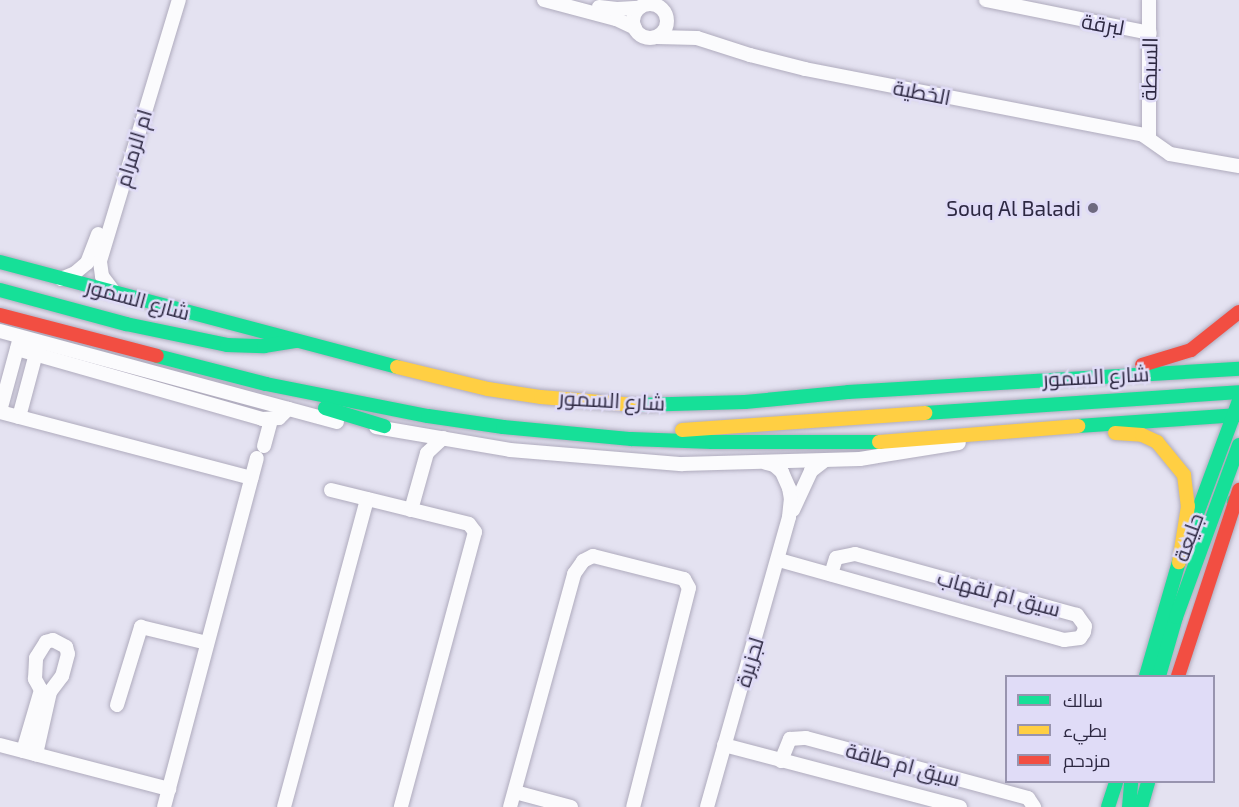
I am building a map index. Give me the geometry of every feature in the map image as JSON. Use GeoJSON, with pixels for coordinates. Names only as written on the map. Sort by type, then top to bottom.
{"type":"FeatureCollection","features":[{"type":"Feature","properties":{"kind":"main road","name":"شارع السمور"},"geometry":{"type":"LineString","coordinates":[[0,262],[488,389],[633,405],[745,402],[860,391],[1239,369]]}},
{"type":"Feature","properties":{"kind":"main road"},"geometry":{"type":"LineString","coordinates":[[0,290],[126,324],[227,345],[264,346],[297,341]]}},
{"type":"Feature","properties":{"kind":"main road"},"geometry":{"type":"LineString","coordinates":[[1126,374],[1146,364],[1191,350],[1239,312]]}},
{"type":"Feature","properties":{"kind":"main road","name":"شارع السمور"},"geometry":{"type":"LineString","coordinates":[[0,315],[266,384],[428,416],[503,427],[631,439],[862,443],[1237,414]]}},
{"type":"Feature","properties":{"kind":"main road"},"geometry":{"type":"LineString","coordinates":[[266,384],[310,403],[384,426]]}},
{"type":"Feature","properties":{"kind":"main road"},"geometry":{"type":"LineString","coordinates":[[631,439],[690,428],[1239,392]]}},
{"type":"Feature","properties":{"kind":"main road","name":"جليعة"},"geometry":{"type":"LineString","coordinates":[[1146,675],[1179,562],[1237,414],[1239,401]]}},
{"type":"Feature","properties":{"kind":"main road"},"geometry":{"type":"LineString","coordinates":[[995,433],[1031,436],[1133,433],[1157,442],[1179,466],[1187,485],[1188,506],[1179,562]]}},
{"type":"Feature","properties":{"kind":"main road"},"geometry":{"type":"LineString","coordinates":[[1159,675],[1176,617],[1239,445]]}},
{"type":"Feature","properties":{"kind":"main road","name":"جليعة"},"geometry":{"type":"LineString","coordinates":[[1178,675],[1237,496]]}},
{"type":"Feature","properties":{"kind":"main road"},"geometry":{"type":"LineString","coordinates":[[1108,807],[1116,783]]}},
{"type":"Feature","properties":{"kind":"main road"},"geometry":{"type":"LineString","coordinates":[[1128,807],[1131,783]]}},
{"type":"Feature","properties":{"kind":"main road"},"geometry":{"type":"LineString","coordinates":[[1141,807],[1148,783]]}},
{"type":"Feature","properties":{"kind":"street","name":"ام الرمرام"},"geometry":{"type":"LineString","coordinates":[[60,279],[81,269],[94,248],[170,0]]}},
{"type":"Feature","properties":{"kind":"street","name":"ام الرمرام"},"geometry":{"type":"LineString","coordinates":[[115,293],[105,283],[100,261],[179,0]]}},
{"type":"Feature","properties":{"kind":"street"},"geometry":{"type":"LineString","coordinates":[[544,0],[616,19],[634,28],[642,36],[657,37],[668,24],[653,5]]}},
{"type":"Feature","properties":{"kind":"street"},"geometry":{"type":"LineString","coordinates":[[575,0],[610,9],[653,5]]}},
{"type":"Feature","properties":{"kind":"street","name":"لبرقة"},"geometry":{"type":"LineString","coordinates":[[986,0],[1150,33]]}},
{"type":"Feature","properties":{"kind":"street","name":"السبطة"},"geometry":{"type":"LineString","coordinates":[[1149,0],[1149,137]]}},
{"type":"Feature","properties":{"kind":"street"},"geometry":{"type":"LineString","coordinates":[[634,28],[633,17],[653,5]]}},
{"type":"Feature","properties":{"kind":"street","name":"الخطية"},"geometry":{"type":"LineString","coordinates":[[653,5],[697,38]]}},
{"type":"Feature","properties":{"kind":"street","name":"الخطية"},"geometry":{"type":"LineString","coordinates":[[657,37],[697,38],[750,56],[805,69],[1149,137]]}},
{"type":"Feature","properties":{"kind":"street"},"geometry":{"type":"LineString","coordinates":[[1149,137],[1170,154],[1239,166]]}},
{"type":"Feature","properties":{"kind":"street","name":"شارع السمور"},"geometry":{"type":"LineString","coordinates":[[0,331],[18,343],[362,428],[384,426],[510,450],[682,464],[824,461],[888,457],[995,433]]}},
{"type":"Feature","properties":{"kind":"street"},"geometry":{"type":"LineString","coordinates":[[18,343],[0,412],[252,478]]}},
{"type":"Feature","properties":{"kind":"street"},"geometry":{"type":"LineString","coordinates":[[19,417],[37,348],[271,420],[279,418],[288,409]]}},
{"type":"Feature","properties":{"kind":"street"},"geometry":{"type":"LineString","coordinates":[[164,807],[252,478],[271,420]]}},
{"type":"Feature","properties":{"kind":"street"},"geometry":{"type":"LineString","coordinates":[[414,432],[427,453]]}},
{"type":"Feature","properties":{"kind":"street"},"geometry":{"type":"LineString","coordinates":[[411,510],[427,453],[443,438]]}},
{"type":"Feature","properties":{"kind":"street","name":"لجزيرة"},"geometry":{"type":"LineString","coordinates":[[789,517],[811,471],[824,461]]}},
{"type":"Feature","properties":{"kind":"street","name":"لجزيرة"},"geometry":{"type":"LineString","coordinates":[[707,807],[779,560],[789,517],[791,499],[782,472],[774,465],[765,462]]}},
{"type":"Feature","properties":{"kind":"street"},"geometry":{"type":"LineString","coordinates":[[331,490],[469,524],[475,532],[402,807]]}},
{"type":"Feature","properties":{"kind":"street"},"geometry":{"type":"LineString","coordinates":[[284,807],[367,499]]}},
{"type":"Feature","properties":{"kind":"street","name":"سيق ام لقهاب"},"geometry":{"type":"LineString","coordinates":[[779,560],[1065,640],[1080,638],[1084,632],[1085,626],[1077,615],[855,554],[836,558],[831,574]]}},
{"type":"Feature","properties":{"kind":"street"},"geometry":{"type":"LineString","coordinates":[[510,807],[574,574],[583,561],[593,556],[684,579],[689,588],[633,807]]}},
{"type":"Feature","properties":{"kind":"street"},"geometry":{"type":"LineString","coordinates":[[117,705],[141,627],[207,643]]}},
{"type":"Feature","properties":{"kind":"street"},"geometry":{"type":"LineString","coordinates":[[53,640],[66,647],[68,654],[62,676],[50,692],[29,753],[41,690],[35,679],[36,658],[46,642],[53,640]]}},
{"type":"Feature","properties":{"kind":"street","name":"سيق ام طاقة"},"geometry":{"type":"LineString","coordinates":[[781,761],[790,739],[806,738],[1028,798],[1034,807]]}},
{"type":"Feature","properties":{"kind":"street"},"geometry":{"type":"LineString","coordinates":[[0,745],[169,789]]}},
{"type":"Feature","properties":{"kind":"street","name":"سيق ام طاقة"},"geometry":{"type":"LineString","coordinates":[[724,745],[960,807]]}},
{"type":"Feature","properties":{"kind":"street"},"geometry":{"type":"LineString","coordinates":[[515,792],[571,807]]}},
{"type":"Feature","properties":{"kind":"traffic: fast"},"geometry":{"type":"LineString","coordinates":[[0,262],[397,367]]}},
{"type":"Feature","properties":{"kind":"traffic: fast"},"geometry":{"type":"LineString","coordinates":[[0,290],[126,324],[227,345],[264,346],[297,341]]}},
{"type":"Feature","properties":{"kind":"traffic: fast"},"geometry":{"type":"LineString","coordinates":[[157,356],[266,384],[428,416],[503,427],[631,439],[712,442],[879,442]]}},
{"type":"Feature","properties":{"kind":"traffic: fast"},"geometry":{"type":"LineString","coordinates":[[636,405],[745,402],[848,392],[1239,369]]}},
{"type":"Feature","properties":{"kind":"traffic: fast"},"geometry":{"type":"LineString","coordinates":[[925,413],[1239,392]]}},
{"type":"Feature","properties":{"kind":"traffic: fast"},"geometry":{"type":"LineString","coordinates":[[1146,675],[1179,562],[1239,401]]}},
{"type":"Feature","properties":{"kind":"traffic: fast"},"geometry":{"type":"LineString","coordinates":[[325,408],[384,426]]}},
{"type":"Feature","properties":{"kind":"traffic: fast"},"geometry":{"type":"LineString","coordinates":[[1078,426],[1239,415]]}},
{"type":"Feature","properties":{"kind":"traffic: fast"},"geometry":{"type":"LineString","coordinates":[[1159,675],[1176,617],[1239,445]]}},
{"type":"Feature","properties":{"kind":"traffic: fast"},"geometry":{"type":"LineString","coordinates":[[1234,501],[1239,496]]}},
{"type":"Feature","properties":{"kind":"traffic: fast"},"geometry":{"type":"LineString","coordinates":[[1108,807],[1116,783]]}},
{"type":"Feature","properties":{"kind":"traffic: fast"},"geometry":{"type":"LineString","coordinates":[[1129,807],[1131,783]]}},
{"type":"Feature","properties":{"kind":"traffic: fast"},"geometry":{"type":"LineString","coordinates":[[1141,807],[1148,783]]}},
{"type":"Feature","properties":{"kind":"traffic: slow"},"geometry":{"type":"LineString","coordinates":[[397,367],[488,389],[541,397],[636,405]]}},
{"type":"Feature","properties":{"kind":"traffic: slow"},"geometry":{"type":"LineString","coordinates":[[682,430],[925,413]]}},
{"type":"Feature","properties":{"kind":"traffic: slow"},"geometry":{"type":"LineString","coordinates":[[879,442],[1078,426]]}},
{"type":"Feature","properties":{"kind":"traffic: slow"},"geometry":{"type":"LineString","coordinates":[[1115,433],[1142,435],[1157,442],[1184,475],[1188,506],[1179,562]]}},
{"type":"Feature","properties":{"kind":"traffic: jam"},"geometry":{"type":"LineString","coordinates":[[1142,365],[1191,350],[1239,312]]}},
{"type":"Feature","properties":{"kind":"traffic: jam"},"geometry":{"type":"LineString","coordinates":[[0,315],[157,356]]}},
{"type":"Feature","properties":{"kind":"traffic: jam"},"geometry":{"type":"LineString","coordinates":[[1178,675],[1239,490]]}},
{"type":"Feature","properties":{"kind":"place","name":"Souq Al Baladi"},"geometry":{"type":"Point","coordinates":[1093,208]}}]}
